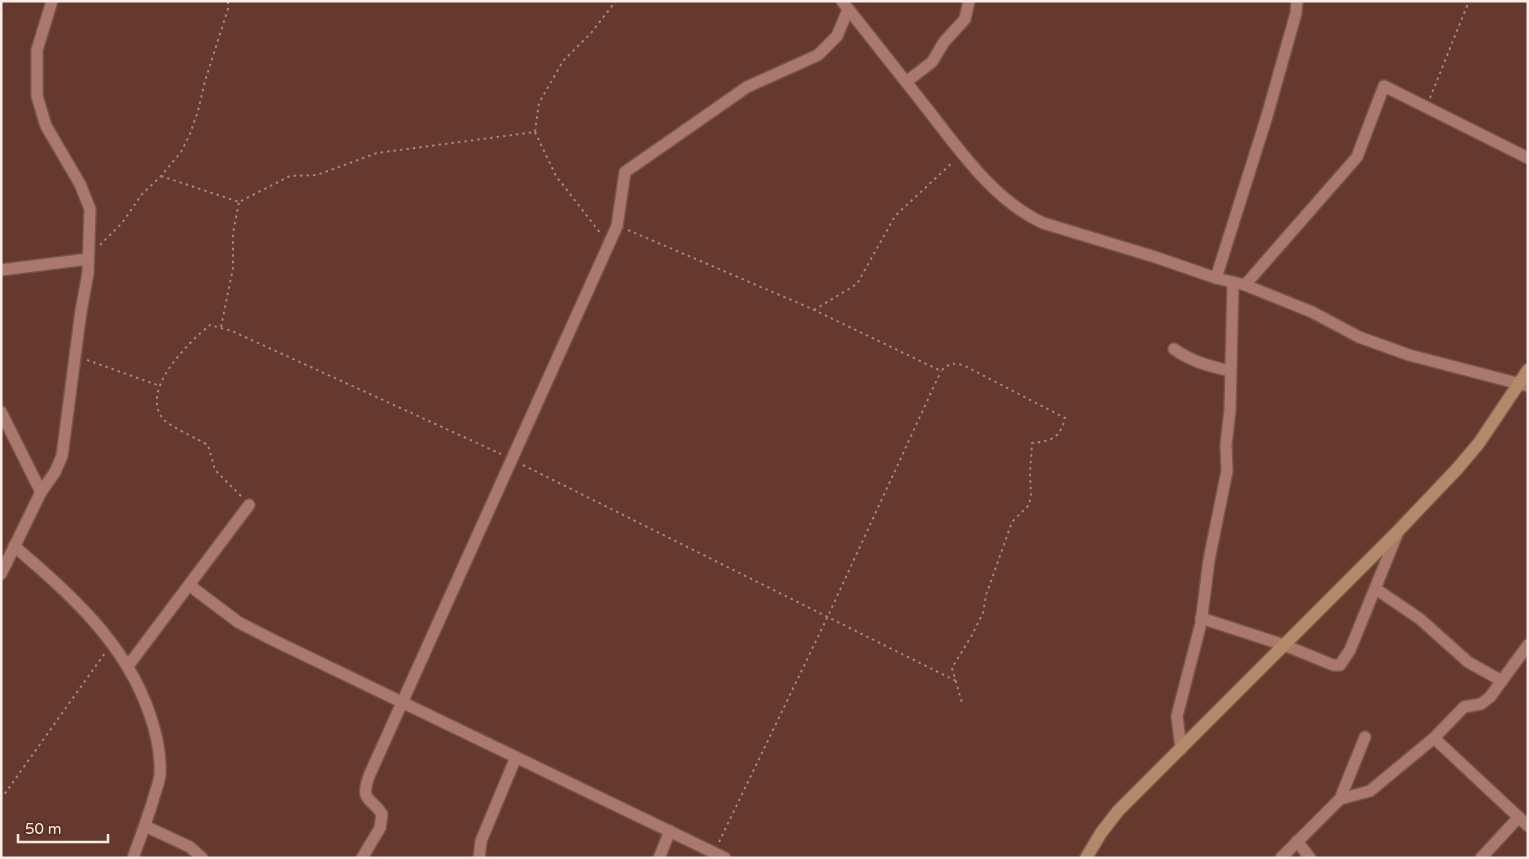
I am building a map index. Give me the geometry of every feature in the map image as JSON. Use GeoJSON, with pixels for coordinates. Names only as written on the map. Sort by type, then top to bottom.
{"type":"FeatureCollection","features":[{"type":"Feature","properties":{"kind":"street"},"geometry":{"type":"LineString","coordinates":[[1,574],[41,492],[55,472],[62,456],[88,273],[90,209],[80,184],[46,126],[37,96],[37,50],[52,1]]}},
{"type":"Feature","properties":{"kind":"street"},"geometry":{"type":"LineString","coordinates":[[906,82],[932,62],[944,42],[965,19],[969,1]]}},
{"type":"Feature","properties":{"kind":"street"},"geometry":{"type":"LineString","coordinates":[[1216,278],[1267,116],[1296,14],[1297,1]]}},
{"type":"Feature","properties":{"kind":"street"},"geometry":{"type":"LineString","coordinates":[[845,5],[962,153],[1012,205],[1028,216],[1043,223],[1155,257],[1216,278],[1245,285],[1312,312],[1359,337],[1400,352],[1523,385]]}},
{"type":"Feature","properties":{"kind":"street"},"geometry":{"type":"LineString","coordinates":[[362,858],[380,828],[382,814],[377,807],[369,802],[365,787],[368,776],[617,226],[625,172],[747,87],[818,55],[837,36],[845,5]]}},
{"type":"Feature","properties":{"kind":"street"},"geometry":{"type":"LineString","coordinates":[[1245,285],[1357,157],[1384,86],[1528,158]]}},
{"type":"Feature","properties":{"kind":"street"},"geometry":{"type":"LineString","coordinates":[[1,270],[88,258]]}},
{"type":"Feature","properties":{"kind":"street"},"geometry":{"type":"LineString","coordinates":[[1181,748],[1177,716],[1202,618],[1209,560],[1227,471],[1226,445],[1230,410],[1233,282]]}},
{"type":"Feature","properties":{"kind":"street"},"geometry":{"type":"LineString","coordinates":[[1174,349],[1200,364],[1230,372]]}},
{"type":"Feature","properties":{"kind":"street"},"geometry":{"type":"LineString","coordinates":[[1086,858],[1101,833],[1118,811],[1399,530],[1457,469],[1523,385],[1528,370]]}},
{"type":"Feature","properties":{"kind":"street"},"geometry":{"type":"LineString","coordinates":[[1,412],[41,492]]}},
{"type":"Feature","properties":{"kind":"street"},"geometry":{"type":"LineString","coordinates":[[128,666],[249,505]]}},
{"type":"Feature","properties":{"kind":"street"},"geometry":{"type":"LineString","coordinates":[[1202,618],[1284,645],[1333,665],[1340,665],[1350,650],[1399,530]]}},
{"type":"Feature","properties":{"kind":"street"},"geometry":{"type":"LineString","coordinates":[[14,546],[61,586],[112,642],[128,666],[146,704],[156,732],[160,756],[160,777],[145,826],[132,858]]}},
{"type":"Feature","properties":{"kind":"street"},"geometry":{"type":"LineString","coordinates":[[188,585],[247,626],[305,656],[720,855]]}},
{"type":"Feature","properties":{"kind":"street"},"geometry":{"type":"LineString","coordinates":[[1376,589],[1420,618],[1468,662],[1502,681]]}},
{"type":"Feature","properties":{"kind":"street"},"geometry":{"type":"LineString","coordinates":[[1340,799],[1370,791],[1434,738],[1464,707],[1481,704],[1490,697],[1528,645]]}},
{"type":"Feature","properties":{"kind":"street"},"geometry":{"type":"LineString","coordinates":[[1281,858],[1340,799],[1366,737]]}},
{"type":"Feature","properties":{"kind":"street"},"geometry":{"type":"LineString","coordinates":[[1434,738],[1528,826]]}},
{"type":"Feature","properties":{"kind":"street"},"geometry":{"type":"LineString","coordinates":[[479,858],[482,841],[516,757]]}},
{"type":"Feature","properties":{"kind":"street"},"geometry":{"type":"LineString","coordinates":[[1481,858],[1519,817]]}},
{"type":"Feature","properties":{"kind":"street"},"geometry":{"type":"LineString","coordinates":[[145,826],[190,847],[200,857]]}},
{"type":"Feature","properties":{"kind":"street"},"geometry":{"type":"LineString","coordinates":[[659,858],[670,831]]}},
{"type":"Feature","properties":{"kind":"street"},"geometry":{"type":"LineString","coordinates":[[1297,841],[1310,858]]}},
{"type":"Feature","properties":{"kind":"path"},"geometry":{"type":"LineString","coordinates":[[88,258],[122,223],[142,194],[161,176],[181,152],[198,111],[204,81],[228,9],[228,1]]}},
{"type":"Feature","properties":{"kind":"path"},"geometry":{"type":"LineString","coordinates":[[609,244],[556,176],[535,132],[539,104],[563,61],[591,33],[616,1]]}},
{"type":"Feature","properties":{"kind":"path"},"geometry":{"type":"LineString","coordinates":[[1427,107],[1469,1]]}},
{"type":"Feature","properties":{"kind":"path"},"geometry":{"type":"LineString","coordinates":[[161,176],[239,202],[290,176],[317,175],[376,153],[535,132]]}},
{"type":"Feature","properties":{"kind":"path"},"geometry":{"type":"LineString","coordinates":[[814,310],[857,284],[895,216],[962,153]]}},
{"type":"Feature","properties":{"kind":"path"},"geometry":{"type":"LineString","coordinates":[[221,327],[233,268],[233,233],[239,202]]}},
{"type":"Feature","properties":{"kind":"path"},"geometry":{"type":"LineString","coordinates":[[617,226],[814,310],[941,371]]}},
{"type":"Feature","properties":{"kind":"path"},"geometry":{"type":"LineString","coordinates":[[75,355],[160,386]]}},
{"type":"Feature","properties":{"kind":"path"},"geometry":{"type":"LineString","coordinates":[[720,855],[941,371],[948,364],[956,363],[1065,418],[1062,429],[1055,438],[1045,442],[1032,443],[1031,495],[1029,505],[1012,522],[986,595],[983,613],[972,636],[952,668],[962,703]]}},
{"type":"Feature","properties":{"kind":"path"},"geometry":{"type":"LineString","coordinates":[[1,799],[112,642]]}}]}
